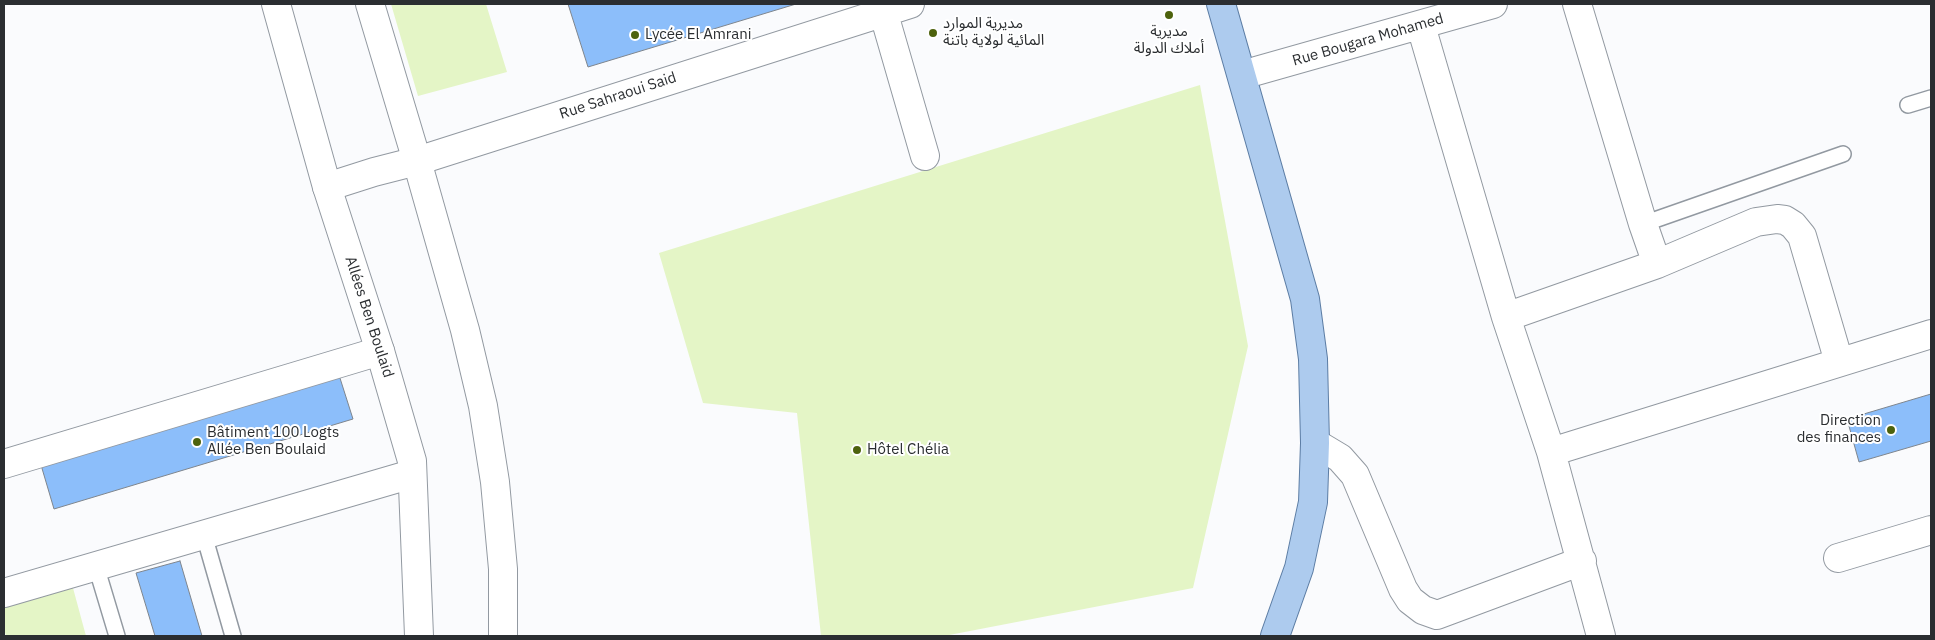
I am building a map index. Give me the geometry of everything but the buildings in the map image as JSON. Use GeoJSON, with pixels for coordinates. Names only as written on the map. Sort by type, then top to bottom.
{"type":"FeatureCollection","features":[{"type":"Feature","properties":{"kind":"main road"},"geometry":{"type":"LineString","coordinates":[[1221,4],[1305,299],[1313,360],[1315,443],[1313,502],[1299,568],[1275,636]]}},
{"type":"Feature","properties":{"kind":"street","name":"Allées Ben Boulaid"},"geometry":{"type":"LineString","coordinates":[[276,4],[326,187],[380,351],[412,461],[419,636]]}},
{"type":"Feature","properties":{"kind":"street"},"geometry":{"type":"LineString","coordinates":[[370,4],[465,330],[483,406],[495,482],[503,569],[503,636]]}},
{"type":"Feature","properties":{"kind":"street","name":"Rue Sahraoui Said"},"geometry":{"type":"LineString","coordinates":[[326,187],[417,161],[882,8],[910,4]]}},
{"type":"Feature","properties":{"kind":"street","name":"Rue Bougara Mohamed"},"geometry":{"type":"LineString","coordinates":[[1242,76],[1493,4]]}},
{"type":"Feature","properties":{"kind":"street"},"geometry":{"type":"LineString","coordinates":[[1577,4],[1643,224],[1657,264]]}},
{"type":"Feature","properties":{"kind":"street"},"geometry":{"type":"LineString","coordinates":[[882,8],[925,156]]}},
{"type":"Feature","properties":{"kind":"street"},"geometry":{"type":"LineString","coordinates":[[1421,26],[1506,317],[1551,452],[1601,636]]}},
{"type":"Feature","properties":{"kind":"street"},"geometry":{"type":"LineString","coordinates":[[1506,317],[1657,264],[1756,222],[1785,220],[1793,225],[1802,236],[1839,362]]}},
{"type":"Feature","properties":{"kind":"street"},"geometry":{"type":"LineString","coordinates":[[1551,452],[1931,334]]}},
{"type":"Feature","properties":{"kind":"street"},"geometry":{"type":"LineString","coordinates":[[4,464],[380,351]]}},
{"type":"Feature","properties":{"kind":"street"},"geometry":{"type":"LineString","coordinates":[[1315,443],[1340,458],[1355,475],[1403,589],[1410,600],[1423,610],[1438,615],[1582,562]]}},
{"type":"Feature","properties":{"kind":"street"},"geometry":{"type":"LineString","coordinates":[[5,590],[96,566],[412,474]]}},
{"type":"Feature","properties":{"kind":"street"},"geometry":{"type":"LineString","coordinates":[[1838,558],[1931,530]]}},
{"type":"Feature","properties":{"kind":"lane"},"geometry":{"type":"LineString","coordinates":[[1908,105],[1931,98]]}},
{"type":"Feature","properties":{"kind":"lane"},"geometry":{"type":"LineString","coordinates":[[1643,224],[1843,154]]}},
{"type":"Feature","properties":{"kind":"lane"},"geometry":{"type":"LineString","coordinates":[[204,535],[232,636]]}},
{"type":"Feature","properties":{"kind":"lane"},"geometry":{"type":"LineString","coordinates":[[96,566],[118,636]]}},
{"type":"Feature","properties":{"kind":"green space"},"geometry":{"type":"Polygon","coordinates":[[[391,4],[486,4],[507,72],[418,96],[391,4]]]}},
{"type":"Feature","properties":{"kind":"green space"},"geometry":{"type":"Polygon","coordinates":[[[1200,85],[1248,346],[1193,588],[944,636],[821,636],[797,413],[703,403],[659,253],[1200,85]]]}},
{"type":"Feature","properties":{"kind":"green space"},"geometry":{"type":"Polygon","coordinates":[[[73,588],[86,636],[6,636],[4,629],[4,606],[73,588]]]}},
{"type":"Feature","properties":{"kind":"place","name":"مديرية أملاك الدولة"},"geometry":{"type":"Point","coordinates":[1169,15]}},
{"type":"Feature","properties":{"kind":"place","name":"مديرية الموارد المائية لولاية باتنة"},"geometry":{"type":"Point","coordinates":[933,33]}},
{"type":"Feature","properties":{"kind":"place","name":"Lycée El Amrani"},"geometry":{"type":"Point","coordinates":[635,35]}},
{"type":"Feature","properties":{"kind":"place","name":"Direction des finances"},"geometry":{"type":"Point","coordinates":[1891,430]}},
{"type":"Feature","properties":{"kind":"place","name":"Bâtiment 100 Logts Allée Ben Boulaid"},"geometry":{"type":"Point","coordinates":[197,442]}},
{"type":"Feature","properties":{"kind":"place","name":"Hôtel Chélia"},"geometry":{"type":"Point","coordinates":[857,450]}}]}
